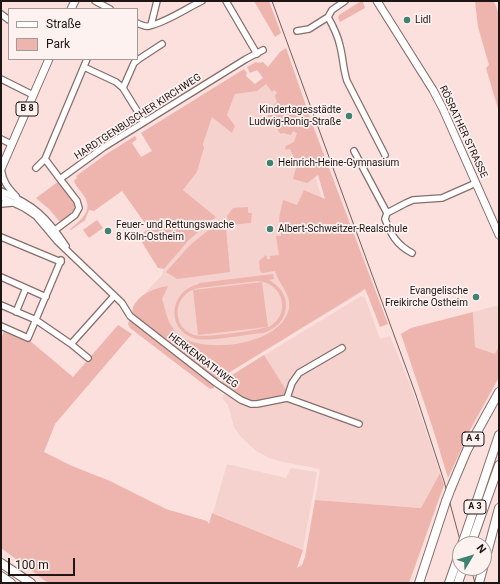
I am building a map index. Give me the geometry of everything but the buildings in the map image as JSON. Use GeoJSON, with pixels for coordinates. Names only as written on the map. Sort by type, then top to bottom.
{"type":"FeatureCollection","features":[{"type":"Feature","properties":{"kind":"highway","name":"A 4"},"geometry":{"type":"LineString","coordinates":[[419,583],[451,488],[467,450],[499,392]]}},
{"type":"Feature","properties":{"kind":"highway","name":"A 3"},"geometry":{"type":"LineString","coordinates":[[465,536],[499,435]]}},
{"type":"Feature","properties":{"kind":"highway","name":"A 3"},"geometry":{"type":"LineString","coordinates":[[474,536],[499,465]]}},
{"type":"Feature","properties":{"kind":"highway"},"geometry":{"type":"LineString","coordinates":[[492,537],[499,508]]}},
{"type":"Feature","properties":{"kind":"highway"},"geometry":{"type":"LineString","coordinates":[[1,563],[26,583]]}},
{"type":"Feature","properties":{"kind":"highway"},"geometry":{"type":"LineString","coordinates":[[1,563],[32,583]]}},
{"type":"Feature","properties":{"kind":"highway"},"geometry":{"type":"LineString","coordinates":[[1,576],[11,583]]}},
{"type":"Feature","properties":{"kind":"main road","name":"RÖSRATHER STRASSE"},"geometry":{"type":"LineString","coordinates":[[377,1],[433,90],[443,109],[499,235]]}},
{"type":"Feature","properties":{"kind":"main road","name":"B 8"},"geometry":{"type":"LineString","coordinates":[[1,169],[49,60]]}},
{"type":"Feature","properties":{"kind":"street"},"geometry":{"type":"LineString","coordinates":[[95,1],[108,8]]}},
{"type":"Feature","properties":{"kind":"street"},"geometry":{"type":"LineString","coordinates":[[151,25],[157,1]]}},
{"type":"Feature","properties":{"kind":"street"},"geometry":{"type":"LineString","coordinates":[[138,24],[142,26],[163,21],[202,1]]}},
{"type":"Feature","properties":{"kind":"street"},"geometry":{"type":"LineString","coordinates":[[226,1],[257,54]]}},
{"type":"Feature","properties":{"kind":"street"},"geometry":{"type":"LineString","coordinates":[[297,31],[309,29],[328,17],[332,10],[345,1]]}},
{"type":"Feature","properties":{"kind":"street"},"geometry":{"type":"LineString","coordinates":[[328,17],[341,47],[347,81],[384,155]]}},
{"type":"Feature","properties":{"kind":"street"},"geometry":{"type":"LineString","coordinates":[[138,59],[162,44]]}},
{"type":"Feature","properties":{"kind":"street","name":"HARDTGENBUSCHER KIRCHWEG"},"geometry":{"type":"LineString","coordinates":[[60,179],[104,147],[263,50]]}},
{"type":"Feature","properties":{"kind":"street"},"geometry":{"type":"LineString","coordinates":[[36,168],[45,159],[87,60]]}},
{"type":"Feature","properties":{"kind":"street"},"geometry":{"type":"LineString","coordinates":[[123,88],[134,63],[137,60]]}},
{"type":"Feature","properties":{"kind":"street"},"geometry":{"type":"LineString","coordinates":[[84,67],[116,82],[123,88],[144,122]]}},
{"type":"Feature","properties":{"kind":"street"},"geometry":{"type":"LineString","coordinates":[[1,79],[33,95]]}},
{"type":"Feature","properties":{"kind":"street"},"geometry":{"type":"LineString","coordinates":[[1,139],[11,144]]}},
{"type":"Feature","properties":{"kind":"street"},"geometry":{"type":"LineString","coordinates":[[354,151],[387,213]]}},
{"type":"Feature","properties":{"kind":"street"},"geometry":{"type":"LineString","coordinates":[[45,159],[77,201],[79,208],[75,214],[53,231]]}},
{"type":"Feature","properties":{"kind":"street"},"geometry":{"type":"LineString","coordinates":[[1,169],[2,178],[6,186],[17,198]]}},
{"type":"Feature","properties":{"kind":"street"},"geometry":{"type":"LineString","coordinates":[[412,253],[403,248],[396,240],[385,219],[387,213],[413,200],[442,198],[476,183]]}},
{"type":"Feature","properties":{"kind":"street"},"geometry":{"type":"LineString","coordinates":[[1,191],[17,198],[39,213],[53,231],[57,241],[114,296],[72,344]]}},
{"type":"Feature","properties":{"kind":"street"},"geometry":{"type":"LineString","coordinates":[[1,197],[24,208],[53,231]]}},
{"type":"Feature","properties":{"kind":"street"},"geometry":{"type":"LineString","coordinates":[[1,204],[12,203]]}},
{"type":"Feature","properties":{"kind":"street"},"geometry":{"type":"LineString","coordinates":[[1,237],[61,261],[28,338],[1,326]]}},
{"type":"Feature","properties":{"kind":"street"},"geometry":{"type":"LineString","coordinates":[[1,277],[46,297]]}},
{"type":"Feature","properties":{"kind":"street"},"geometry":{"type":"LineString","coordinates":[[16,312],[26,288]]}},
{"type":"Feature","properties":{"kind":"street","name":"HERKENRATHWEG"},"geometry":{"type":"LineString","coordinates":[[114,296],[122,303],[130,316],[153,335],[241,400],[251,404],[257,404],[287,398]]}},
{"type":"Feature","properties":{"kind":"street"},"geometry":{"type":"LineString","coordinates":[[1,305],[36,320],[72,344],[88,358]]}},
{"type":"Feature","properties":{"kind":"street"},"geometry":{"type":"LineString","coordinates":[[342,348],[299,373],[292,383],[287,398],[359,424]]}},
{"type":"Feature","properties":{"kind":"shaded area","name":"Albert-Schweitzer-Realschule"},"geometry":{"type":"Polygon","coordinates":[[[268,67],[302,135],[324,205],[343,257],[362,292],[220,378],[133,310],[132,307],[162,275],[164,269],[189,240],[216,217],[183,190],[197,172],[204,148],[203,144],[212,116],[235,126],[227,115],[235,94],[255,84],[263,78],[268,67]]]}},
{"type":"Feature","properties":{"kind":"shaded area"},"geometry":{"type":"Polygon","coordinates":[[[361,296],[365,297],[380,339],[390,336],[411,387],[440,473],[421,508],[315,500],[320,469],[269,458],[255,450],[241,437],[234,427],[228,405],[222,398],[225,393],[220,382],[361,296]]]}},
{"type":"Feature","properties":{"kind":"shaded area"},"geometry":{"type":"Polygon","coordinates":[[[499,305],[499,345],[495,354],[475,347],[473,312],[499,305]]]}},
{"type":"Feature","properties":{"kind":"shaded area"},"geometry":{"type":"Polygon","coordinates":[[[227,464],[286,478],[291,468],[317,472],[303,550],[213,513],[227,464]]]}},
{"type":"Feature","properties":{"kind":"green space"},"geometry":{"type":"Polygon","coordinates":[[[254,1],[269,1],[281,33],[275,37],[254,1]]]}},
{"type":"Feature","properties":{"kind":"green space"},"geometry":{"type":"Polygon","coordinates":[[[361,1],[365,1],[363,2],[365,8],[340,22],[338,18],[339,15],[361,1]]]}},
{"type":"Feature","properties":{"kind":"green space"},"geometry":{"type":"Polygon","coordinates":[[[475,1],[493,1],[499,15],[499,112],[486,68],[489,65],[478,27],[475,1]]]}},
{"type":"Feature","properties":{"kind":"green space"},"geometry":{"type":"Polygon","coordinates":[[[286,48],[312,123],[388,324],[380,327],[365,289],[217,380],[132,313],[136,302],[145,294],[168,286],[162,299],[168,318],[172,327],[178,334],[189,341],[222,345],[240,343],[258,338],[272,331],[283,321],[289,308],[287,293],[279,281],[275,271],[262,273],[260,271],[259,261],[266,255],[267,259],[270,259],[270,256],[279,255],[276,236],[281,236],[279,218],[283,200],[297,205],[304,190],[325,199],[318,175],[307,183],[293,179],[297,164],[290,149],[286,150],[285,148],[294,142],[297,133],[293,131],[291,135],[281,134],[268,118],[267,107],[273,106],[277,102],[275,96],[277,92],[274,90],[272,92],[266,84],[257,91],[235,94],[227,115],[235,126],[232,133],[212,117],[203,144],[204,148],[197,172],[183,190],[216,217],[189,240],[164,269],[158,268],[138,236],[149,229],[122,191],[94,211],[89,210],[85,220],[71,230],[70,229],[78,223],[87,211],[87,201],[74,181],[77,178],[76,176],[135,136],[137,139],[132,143],[141,157],[152,151],[141,133],[244,69],[247,73],[246,76],[255,84],[263,78],[257,70],[250,73],[247,67],[256,62],[263,62],[268,67],[280,52],[286,48]]]}},
{"type":"Feature","properties":{"kind":"green space"},"geometry":{"type":"Polygon","coordinates":[[[59,181],[75,202],[73,211],[60,222],[49,209],[36,198],[59,181]]]}},
{"type":"Feature","properties":{"kind":"green space"},"geometry":{"type":"Polygon","coordinates":[[[248,207],[248,213],[252,213],[251,223],[229,225],[227,216],[233,208],[248,207]]]}},
{"type":"Feature","properties":{"kind":"green space"},"geometry":{"type":"Polygon","coordinates":[[[225,217],[230,272],[177,279],[166,272],[190,245],[225,217]]]}},
{"type":"Feature","properties":{"kind":"green space"},"geometry":{"type":"Polygon","coordinates":[[[97,220],[103,228],[89,238],[83,230],[97,220]]]}},
{"type":"Feature","properties":{"kind":"green space"},"geometry":{"type":"Polygon","coordinates":[[[273,274],[274,279],[269,280],[283,293],[286,308],[284,316],[272,329],[263,333],[216,339],[193,338],[184,333],[178,326],[175,318],[175,310],[177,301],[182,294],[189,288],[199,284],[273,274]],[[258,281],[194,290],[262,282],[269,327],[280,315],[282,307],[282,300],[274,287],[267,283],[258,281]],[[193,290],[184,296],[180,302],[178,317],[186,331],[194,335],[208,336],[230,334],[267,327],[198,335],[193,290]]]}},
{"type":"Feature","properties":{"kind":"green space"},"geometry":{"type":"Polygon","coordinates":[[[473,312],[475,347],[495,354],[499,345],[498,379],[470,430],[448,478],[401,334],[411,328],[473,312]]]}},
{"type":"Feature","properties":{"kind":"green space"},"geometry":{"type":"Polygon","coordinates":[[[130,319],[214,385],[214,388],[210,389],[130,328],[128,324],[130,319]]]}},
{"type":"Feature","properties":{"kind":"green space"},"geometry":{"type":"Polygon","coordinates":[[[118,325],[132,334],[55,424],[44,452],[72,466],[110,481],[166,509],[207,521],[209,524],[212,513],[303,550],[297,568],[302,565],[305,557],[315,500],[421,508],[440,473],[444,485],[409,583],[48,583],[1,548],[1,338],[6,328],[29,340],[73,377],[118,325]]]}},
{"type":"Feature","properties":{"kind":"green space"},"geometry":{"type":"Polygon","coordinates":[[[264,355],[286,390],[284,394],[257,401],[244,398],[221,384],[221,382],[264,355]]]}},
{"type":"Feature","properties":{"kind":"tram line"},"geometry":{"type":"LineString","coordinates":[[272,1],[416,395],[444,481],[459,536]]}},
{"type":"Feature","properties":{"kind":"tram line"},"geometry":{"type":"LineString","coordinates":[[473,576],[475,583]]}},
{"type":"Feature","properties":{"kind":"place","name":"Lidl"},"geometry":{"type":"Point","coordinates":[407,20]}},
{"type":"Feature","properties":{"kind":"place","name":"Kindertagesstädte Ludwig-Ronig-Straße"},"geometry":{"type":"Point","coordinates":[349,116]}},
{"type":"Feature","properties":{"kind":"place","name":"Heinrich-Heine-Gymnasium"},"geometry":{"type":"Point","coordinates":[270,163]}},
{"type":"Feature","properties":{"kind":"place","name":"Albert-Schweitzer-Realschule"},"geometry":{"type":"Point","coordinates":[270,229]}},
{"type":"Feature","properties":{"kind":"place","name":"Feuer- und Rettungswache 8 Köln-Ostheim"},"geometry":{"type":"Point","coordinates":[108,231]}},
{"type":"Feature","properties":{"kind":"place","name":"Evangelische Freikirche Ostheim"},"geometry":{"type":"Point","coordinates":[476,297]}}]}
